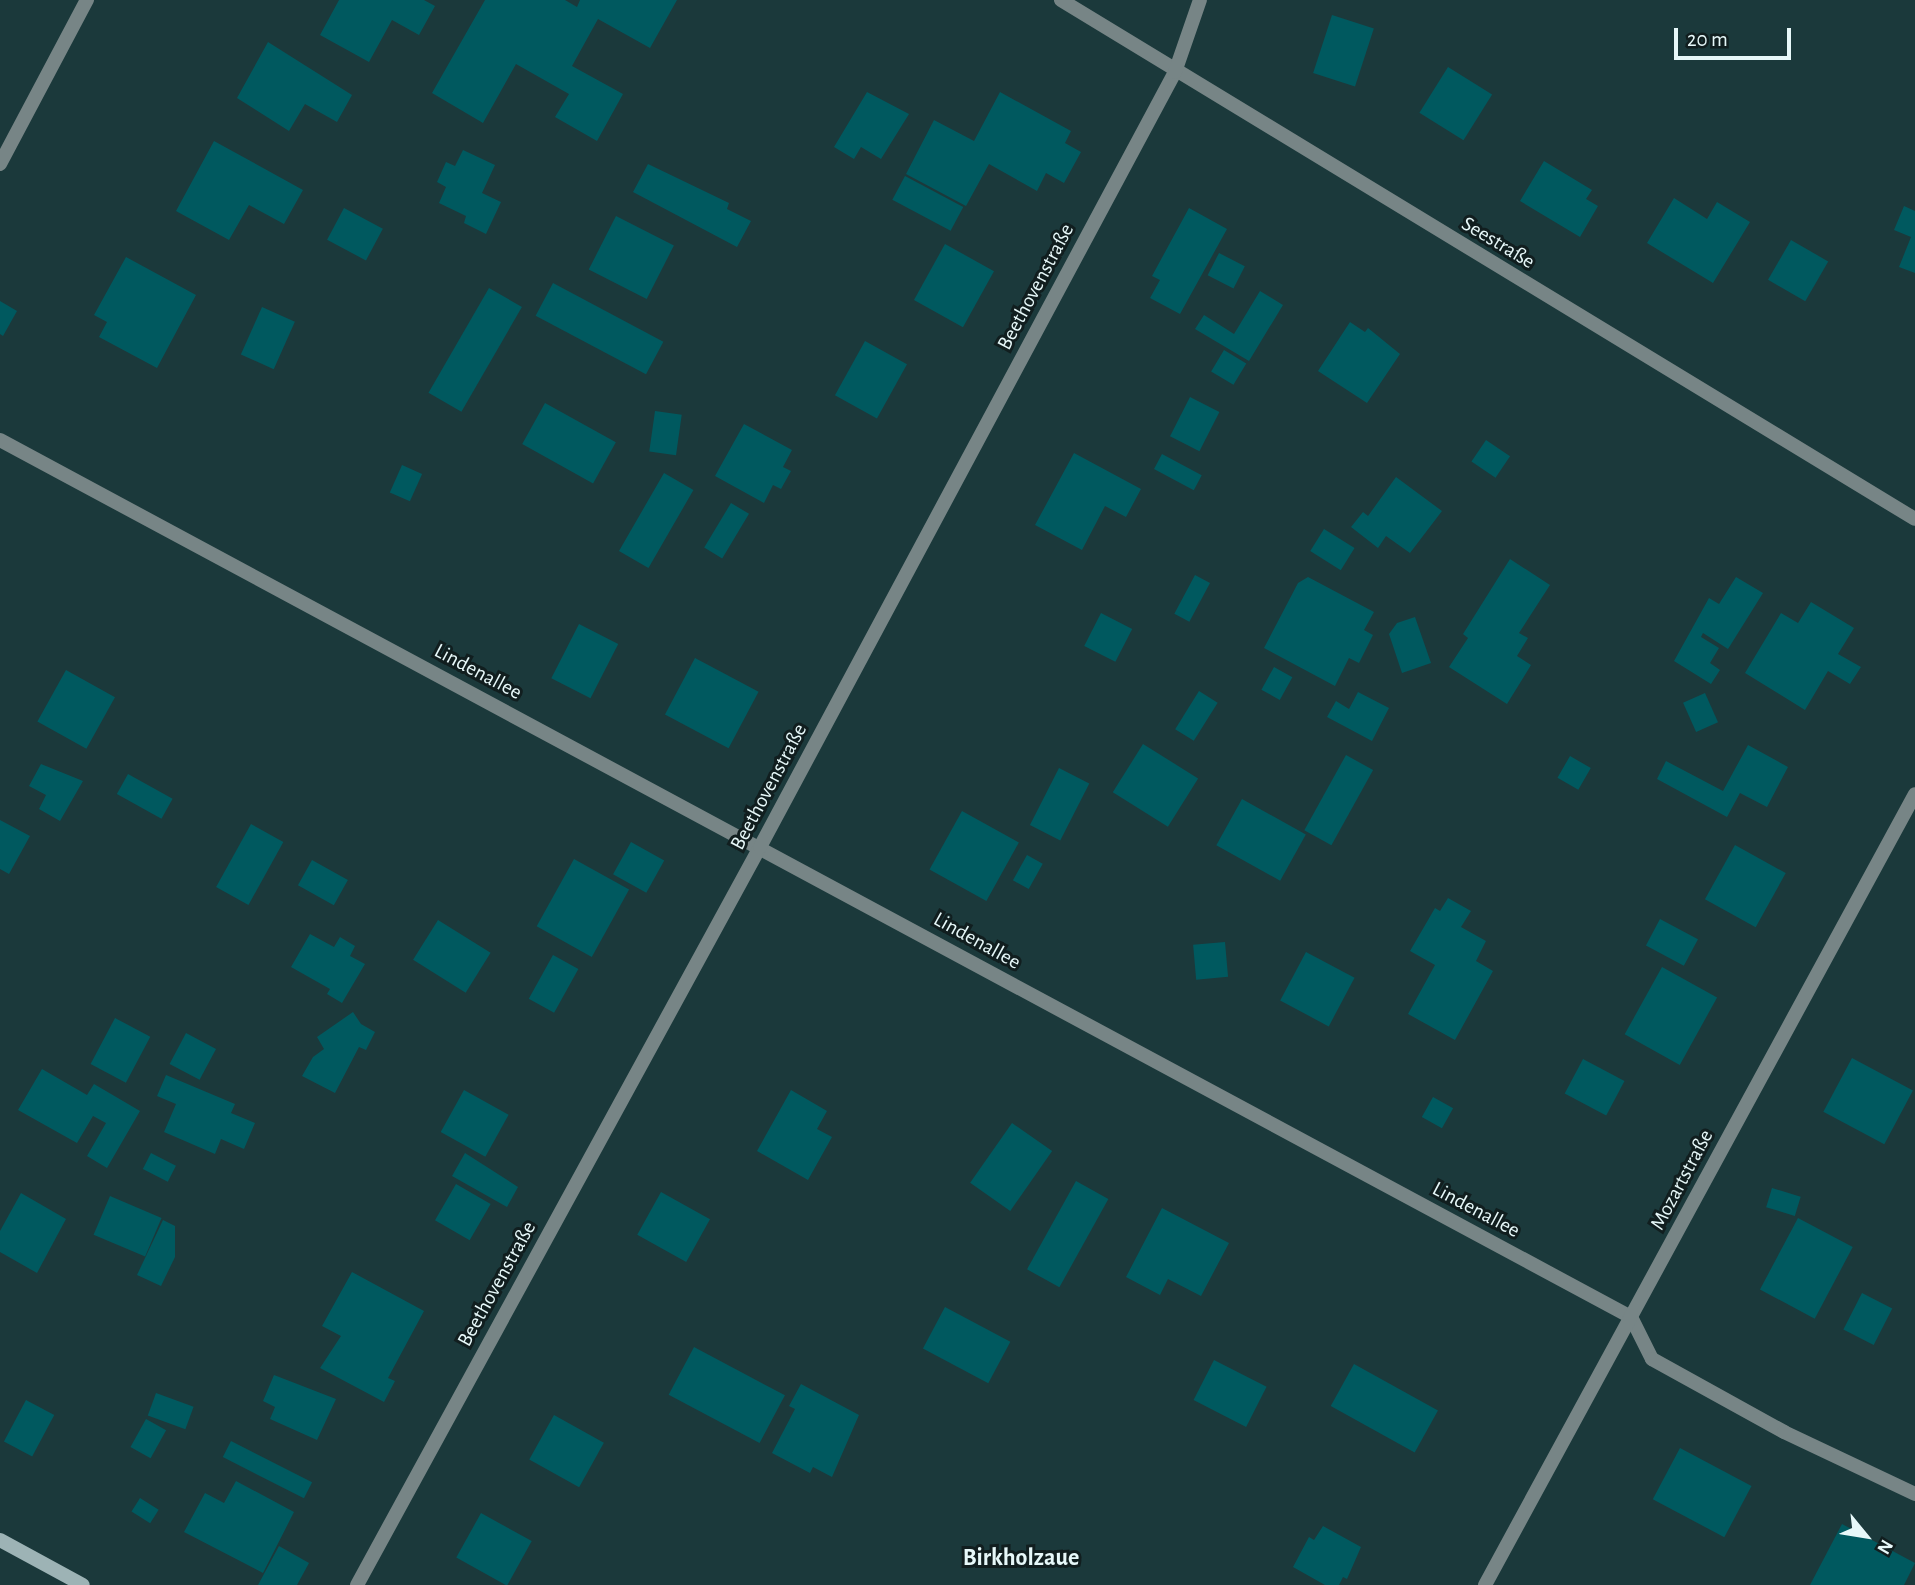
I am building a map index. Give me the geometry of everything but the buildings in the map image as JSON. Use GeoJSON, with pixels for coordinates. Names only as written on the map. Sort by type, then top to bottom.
{"type":"FeatureCollection","features":[{"type":"Feature","properties":{"kind":"main road"},"geometry":{"type":"LineString","coordinates":[[0,1540],[83,1585]]}},
{"type":"Feature","properties":{"kind":"street"},"geometry":{"type":"LineString","coordinates":[[0,163],[87,0]]}},
{"type":"Feature","properties":{"kind":"street","name":"Seestraße"},"geometry":{"type":"LineString","coordinates":[[1061,0],[1175,72],[1915,519]]}},
{"type":"Feature","properties":{"kind":"street","name":"Beethovenstraße"},"geometry":{"type":"LineString","coordinates":[[357,1585],[760,847],[1175,72],[1200,0]]}},
{"type":"Feature","properties":{"kind":"street","name":"Lindenallee"},"geometry":{"type":"LineString","coordinates":[[0,440],[1631,1317]]}},
{"type":"Feature","properties":{"kind":"street","name":"Mozartstraße"},"geometry":{"type":"LineString","coordinates":[[1485,1585],[1915,794]]}},
{"type":"Feature","properties":{"kind":"street"},"geometry":{"type":"LineString","coordinates":[[1631,1317],[1652,1359],[1784,1432],[1915,1494]]}},
{"type":"Feature","properties":{"kind":"district","name":"Birkholzaue"},"geometry":{"type":"Point","coordinates":[1021,1559]}}]}
